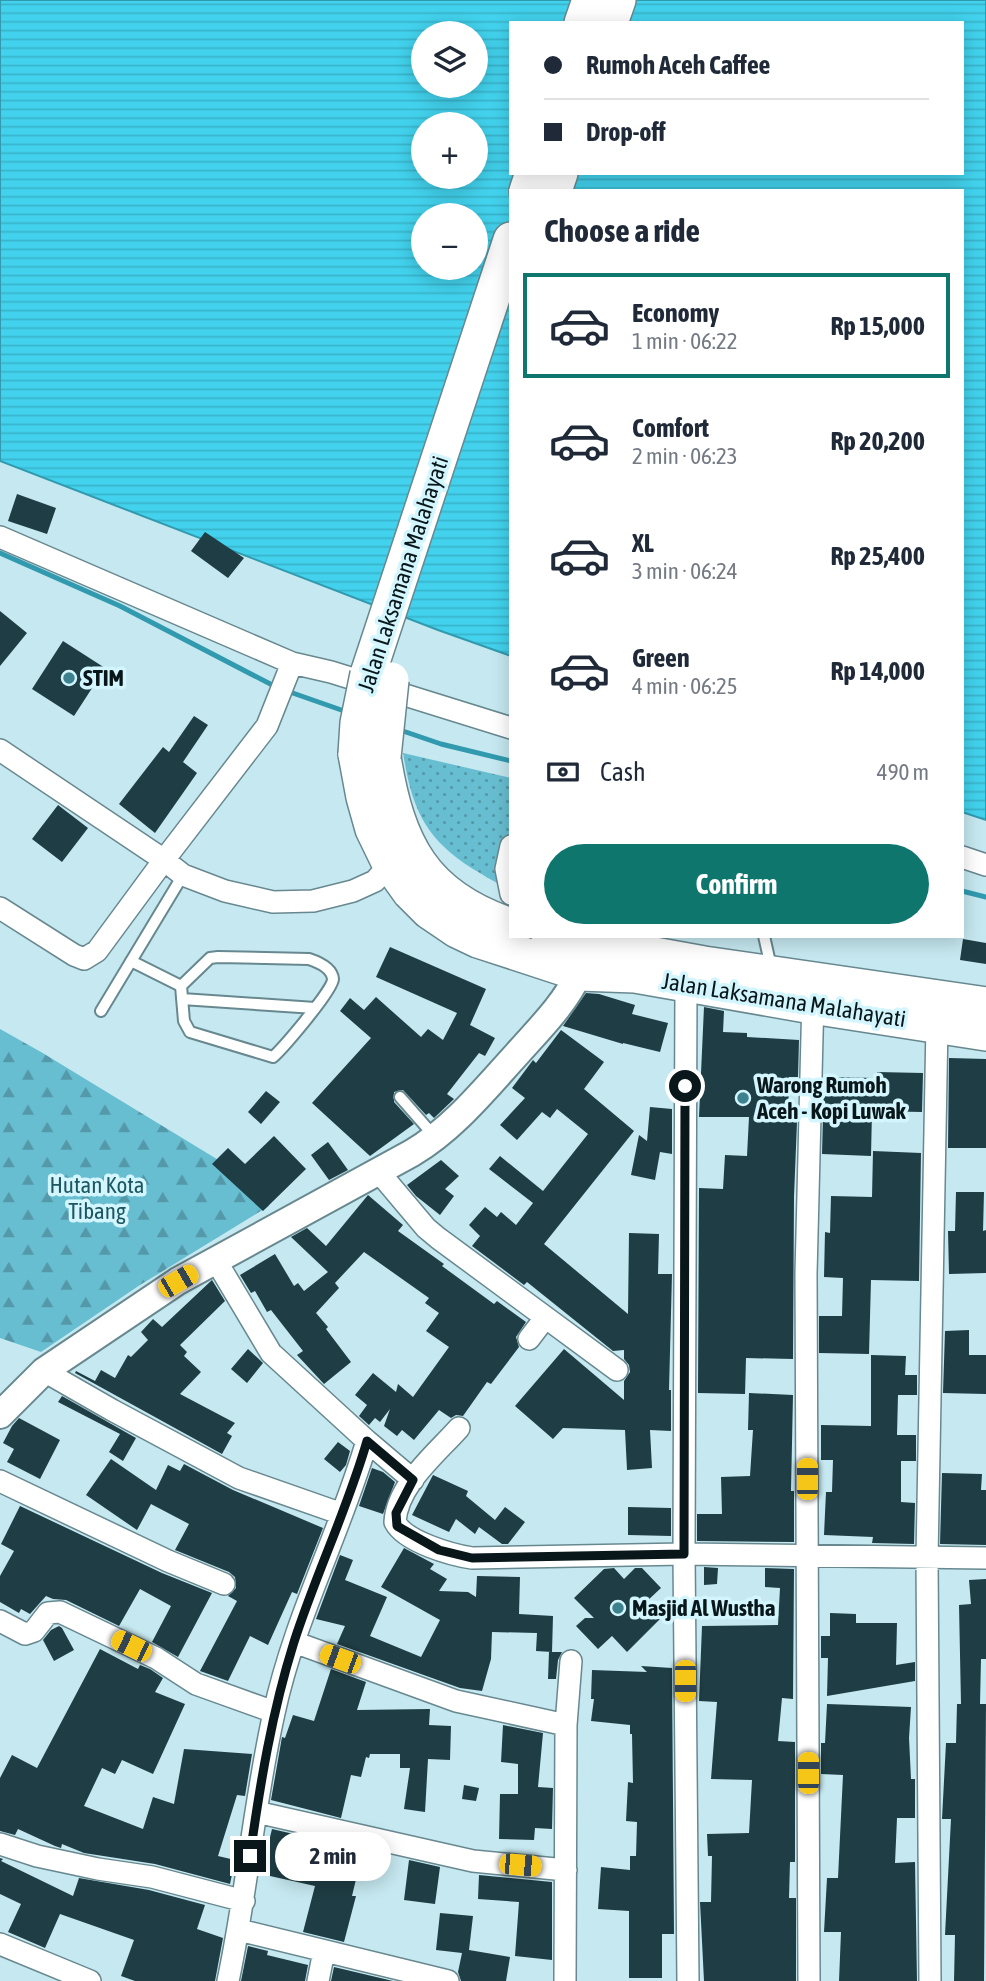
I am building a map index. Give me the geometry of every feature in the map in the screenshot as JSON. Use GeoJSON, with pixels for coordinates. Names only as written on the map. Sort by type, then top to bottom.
{"type":"FeatureCollection","features":[{"type":"Feature","properties":{"kind":"highway"},"geometry":{"type":"LineString","coordinates":[[583,21],[590,0]]}},
{"type":"Feature","properties":{"kind":"highway"},"geometry":{"type":"LineString","coordinates":[[611,21],[618,0]]}},
{"type":"Feature","properties":{"kind":"highway","name":"Jalan Laksamana Malahayati"},"geometry":{"type":"LineString","coordinates":[[509,247],[380,677],[364,797],[373,829],[390,864],[410,892],[442,921],[457,930],[478,940],[579,973],[635,975],[686,984],[986,1005]]}},
{"type":"Feature","properties":{"kind":"highway","name":"Jalan Laksamana Malahayati"},"geometry":{"type":"LineString","coordinates":[[402,608],[509,323]]}},
{"type":"Feature","properties":{"kind":"highway","name":"Jalan Laksamana Malahayati"},"geometry":{"type":"LineString","coordinates":[[370,756],[408,847],[418,862],[444,891],[461,905],[509,925]]}},
{"type":"Feature","properties":{"kind":"highway","name":"Jalan Laksamana Malahayati"},"geometry":{"type":"LineString","coordinates":[[560,938],[772,973],[813,993],[937,1024],[986,1033]]}},
{"type":"Feature","properties":{"kind":"street"},"geometry":{"type":"LineString","coordinates":[[0,537],[288,672],[331,672],[509,727]]}},
{"type":"Feature","properties":{"kind":"street"},"geometry":{"type":"LineString","coordinates":[[0,908],[74,955],[84,959],[91,957],[267,726],[288,672]]}},
{"type":"Feature","properties":{"kind":"street"},"geometry":{"type":"LineString","coordinates":[[0,750],[183,875],[225,891],[273,902],[313,901],[353,891],[375,881],[390,864]]}},
{"type":"Feature","properties":{"kind":"street"},"geometry":{"type":"LineString","coordinates":[[509,855],[506,869],[509,884]]}},
{"type":"Feature","properties":{"kind":"street"},"geometry":{"type":"LineString","coordinates":[[964,859],[986,865]]}},
{"type":"Feature","properties":{"kind":"street"},"geometry":{"type":"LineString","coordinates":[[0,1415],[44,1371],[178,1281],[435,1137],[484,1091],[538,1030],[579,973]]}},
{"type":"Feature","properties":{"kind":"street"},"geometry":{"type":"LineString","coordinates":[[686,984],[684,1554],[688,1981]]}},
{"type":"Feature","properties":{"kind":"street"},"geometry":{"type":"LineString","coordinates":[[809,1981],[806,1274],[813,993]]}},
{"type":"Feature","properties":{"kind":"street"},"geometry":{"type":"LineString","coordinates":[[930,1981],[927,1558],[937,1024]]}},
{"type":"Feature","properties":{"kind":"street"},"geometry":{"type":"LineString","coordinates":[[378,1171],[426,1228],[617,1370]]}},
{"type":"Feature","properties":{"kind":"street"},"geometry":{"type":"LineString","coordinates":[[215,1259],[271,1353],[413,1480]]}},
{"type":"Feature","properties":{"kind":"street"},"geometry":{"type":"LineString","coordinates":[[529,1339],[545,1318]]}},
{"type":"Feature","properties":{"kind":"street"},"geometry":{"type":"LineString","coordinates":[[44,1371],[239,1478],[342,1514]]}},
{"type":"Feature","properties":{"kind":"street"},"geometry":{"type":"LineString","coordinates":[[459,1428],[413,1480],[396,1513],[397,1526],[429,1545],[458,1556],[472,1558],[684,1554],[986,1558]]}},
{"type":"Feature","properties":{"kind":"street"},"geometry":{"type":"LineString","coordinates":[[228,1981],[244,1901],[256,1812],[274,1712],[294,1642],[356,1479],[367,1441]]}},
{"type":"Feature","properties":{"kind":"street"},"geometry":{"type":"LineString","coordinates":[[0,1481],[168,1561],[225,1584]]}},
{"type":"Feature","properties":{"kind":"street"},"geometry":{"type":"LineString","coordinates":[[0,1621],[25,1634],[34,1631],[48,1613],[60,1612],[156,1658],[195,1684],[274,1712]]}},
{"type":"Feature","properties":{"kind":"street"},"geometry":{"type":"LineString","coordinates":[[294,1642],[456,1701],[566,1725]]}},
{"type":"Feature","properties":{"kind":"street"},"geometry":{"type":"LineString","coordinates":[[565,1981],[566,1725],[571,1661]]}},
{"type":"Feature","properties":{"kind":"street"},"geometry":{"type":"LineString","coordinates":[[256,1812],[474,1861],[566,1870]]}},
{"type":"Feature","properties":{"kind":"street"},"geometry":{"type":"LineString","coordinates":[[0,1844],[37,1856],[152,1877],[244,1901]]}},
{"type":"Feature","properties":{"kind":"street"},"geometry":{"type":"LineString","coordinates":[[239,1930],[447,1981]]}},
{"type":"Feature","properties":{"kind":"street"},"geometry":{"type":"LineString","coordinates":[[318,1981],[324,1951]]}},
{"type":"Feature","properties":{"kind":"street"},"geometry":{"type":"LineString","coordinates":[[2,1952],[90,1981]]}},
{"type":"Feature","properties":{"kind":"lane"},"geometry":{"type":"LineString","coordinates":[[101,1011],[183,875]]}},
{"type":"Feature","properties":{"kind":"lane"},"geometry":{"type":"LineString","coordinates":[[764,938],[772,973]]}},
{"type":"Feature","properties":{"kind":"lane"},"geometry":{"type":"LineString","coordinates":[[210,958],[309,959],[319,962],[332,973],[333,979],[330,988],[315,1008],[273,1057],[190,1032],[184,1021],[181,986],[210,958]]}},
{"type":"Feature","properties":{"kind":"lane"},"geometry":{"type":"LineString","coordinates":[[131,961],[181,986]]}},
{"type":"Feature","properties":{"kind":"lane"},"geometry":{"type":"LineString","coordinates":[[182,999],[315,1008]]}},
{"type":"Feature","properties":{"kind":"lane"},"geometry":{"type":"LineString","coordinates":[[400,1097],[435,1137]]}},
{"type":"Feature","properties":{"kind":"green space"},"geometry":{"type":"Polygon","coordinates":[[[403,753],[509,778],[509,888],[473,869],[443,846],[416,806],[403,753]]]}},
{"type":"Feature","properties":{"kind":"green space","name":"Hutan Kota Tibang"},"geometry":{"type":"Polygon","coordinates":[[[0,1029],[243,1175],[269,1206],[140,1285],[41,1352],[0,1338],[0,1029]]]}},
{"type":"Feature","properties":{"kind":"shaded area"},"geometry":{"type":"Polygon","coordinates":[[[0,0],[986,0],[986,820],[964,813],[964,189],[509,189],[509,655],[0,461],[0,0]]]}},
{"type":"Feature","properties":{"kind":"building"},"geometry":{"type":"Polygon","coordinates":[[[17,494],[56,508],[47,534],[8,521],[17,494]]]}},
{"type":"Feature","properties":{"kind":"building"},"geometry":{"type":"Polygon","coordinates":[[[205,532],[244,558],[228,578],[191,551],[205,532]]]}},
{"type":"Feature","properties":{"kind":"building"},"geometry":{"type":"Polygon","coordinates":[[[0,611],[27,633],[0,666],[0,611]]]}},
{"type":"Feature","properties":{"kind":"building","name":"STIM"},"geometry":{"type":"Polygon","coordinates":[[[63,641],[105,668],[74,716],[32,689],[63,641]]]}},
{"type":"Feature","properties":{"kind":"building"},"geometry":{"type":"Polygon","coordinates":[[[194,716],[208,725],[183,762],[197,773],[155,833],[119,804],[163,747],[169,752],[194,716]]]}},
{"type":"Feature","properties":{"kind":"building"},"geometry":{"type":"Polygon","coordinates":[[[58,805],[88,828],[62,862],[32,839],[58,805]]]}},
{"type":"Feature","properties":{"kind":"building"},"geometry":{"type":"Polygon","coordinates":[[[963,939],[986,943],[986,964],[960,960],[963,939]]]}},
{"type":"Feature","properties":{"kind":"building"},"geometry":{"type":"Polygon","coordinates":[[[390,947],[486,989],[470,1025],[495,1038],[485,1056],[479,1053],[447,1094],[454,1099],[434,1118],[429,1113],[426,1115],[403,1090],[394,1092],[394,1102],[414,1124],[370,1156],[312,1103],[371,1038],[340,1011],[350,998],[364,1010],[376,997],[421,1037],[428,1029],[443,1040],[457,1013],[376,977],[390,947]]]}},
{"type":"Feature","properties":{"kind":"building"},"geometry":{"type":"Polygon","coordinates":[[[586,993],[599,994],[635,1005],[632,1014],[668,1023],[660,1052],[563,1026],[586,993]]]}},
{"type":"Feature","properties":{"kind":"building"},"geometry":{"type":"Polygon","coordinates":[[[704,1007],[724,1011],[723,1032],[747,1033],[747,1037],[799,1040],[798,1077],[789,1077],[788,1122],[797,1122],[793,1359],[746,1358],[745,1394],[698,1393],[699,1188],[723,1189],[725,1155],[747,1156],[749,1117],[699,1117],[704,1007]]]}},
{"type":"Feature","properties":{"kind":"building"},"geometry":{"type":"Polygon","coordinates":[[[561,1030],[604,1062],[584,1089],[634,1131],[544,1244],[628,1314],[629,1233],[659,1234],[658,1274],[672,1274],[669,1390],[671,1431],[650,1430],[652,1468],[627,1470],[625,1430],[563,1428],[553,1439],[515,1406],[564,1349],[624,1400],[624,1381],[630,1372],[629,1365],[624,1359],[624,1350],[613,1351],[527,1282],[524,1285],[472,1246],[480,1236],[469,1225],[485,1207],[497,1217],[501,1212],[516,1225],[533,1203],[489,1169],[500,1156],[543,1191],[588,1134],[557,1109],[550,1118],[542,1112],[517,1140],[500,1125],[525,1098],[512,1088],[533,1060],[536,1063],[561,1030]]]}},
{"type":"Feature","properties":{"kind":"building"},"geometry":{"type":"Polygon","coordinates":[[[949,1058],[986,1059],[986,1148],[948,1148],[949,1058]]]}},
{"type":"Feature","properties":{"kind":"building"},"geometry":{"type":"Polygon","coordinates":[[[877,1072],[923,1073],[922,1112],[872,1111],[871,1156],[822,1154],[824,1077],[877,1078],[877,1072]]]}},
{"type":"Feature","properties":{"kind":"building"},"geometry":{"type":"Polygon","coordinates":[[[266,1091],[280,1102],[261,1124],[248,1112],[266,1091]]]}},
{"type":"Feature","properties":{"kind":"building"},"geometry":{"type":"Polygon","coordinates":[[[650,1107],[672,1109],[672,1154],[660,1152],[655,1180],[631,1175],[639,1135],[647,1141],[650,1107]]]}},
{"type":"Feature","properties":{"kind":"building"},"geometry":{"type":"Polygon","coordinates":[[[274,1136],[306,1169],[263,1211],[212,1164],[228,1148],[245,1164],[274,1136]]]}},
{"type":"Feature","properties":{"kind":"building"},"geometry":{"type":"Polygon","coordinates":[[[328,1142],[348,1170],[329,1180],[311,1155],[328,1142]]]}},
{"type":"Feature","properties":{"kind":"building"},"geometry":{"type":"Polygon","coordinates":[[[873,1151],[921,1153],[919,1281],[871,1280],[869,1354],[819,1353],[819,1316],[842,1316],[843,1278],[824,1277],[825,1232],[830,1233],[831,1196],[872,1197],[873,1151]]]}},
{"type":"Feature","properties":{"kind":"building"},"geometry":{"type":"Polygon","coordinates":[[[441,1160],[459,1176],[445,1189],[454,1196],[440,1215],[407,1185],[441,1160]]]}},
{"type":"Feature","properties":{"kind":"building"},"geometry":{"type":"Polygon","coordinates":[[[956,1192],[984,1192],[986,1273],[949,1274],[948,1231],[955,1231],[956,1192]]]}},
{"type":"Feature","properties":{"kind":"building"},"geometry":{"type":"Polygon","coordinates":[[[368,1195],[403,1225],[398,1231],[494,1304],[497,1301],[526,1322],[516,1337],[519,1347],[491,1384],[487,1382],[463,1416],[456,1415],[451,1418],[439,1410],[414,1440],[402,1430],[397,1436],[384,1426],[390,1409],[380,1422],[375,1418],[369,1425],[359,1416],[367,1405],[355,1395],[373,1373],[396,1392],[398,1384],[413,1397],[449,1347],[426,1331],[439,1313],[425,1303],[429,1298],[364,1252],[335,1283],[339,1288],[316,1313],[351,1362],[324,1384],[297,1355],[303,1351],[271,1310],[267,1312],[255,1291],[251,1293],[240,1275],[275,1254],[294,1286],[298,1283],[304,1291],[328,1272],[291,1237],[307,1228],[326,1246],[368,1195]]]}},
{"type":"Feature","properties":{"kind":"building"},"geometry":{"type":"Polygon","coordinates":[[[212,1280],[225,1301],[180,1345],[187,1352],[184,1356],[201,1372],[180,1394],[235,1423],[227,1433],[232,1436],[222,1454],[75,1373],[76,1371],[95,1381],[101,1370],[115,1378],[128,1355],[131,1357],[148,1340],[141,1332],[153,1319],[162,1327],[212,1280]]]}},
{"type":"Feature","properties":{"kind":"building"},"geometry":{"type":"Polygon","coordinates":[[[969,1330],[969,1355],[986,1355],[986,1394],[943,1393],[945,1331],[969,1330]]]}},
{"type":"Feature","properties":{"kind":"building"},"geometry":{"type":"Polygon","coordinates":[[[248,1349],[263,1363],[247,1383],[231,1369],[248,1349]]]}},
{"type":"Feature","properties":{"kind":"building"},"geometry":{"type":"Polygon","coordinates":[[[871,1355],[906,1356],[905,1375],[917,1375],[917,1395],[898,1395],[897,1435],[916,1435],[916,1461],[901,1461],[901,1502],[915,1503],[914,1544],[872,1543],[873,1537],[824,1535],[826,1492],[832,1492],[833,1460],[821,1460],[821,1425],[871,1426],[871,1355]]]}},
{"type":"Feature","properties":{"kind":"building"},"geometry":{"type":"Polygon","coordinates":[[[749,1393],[793,1395],[791,1491],[794,1491],[794,1542],[697,1541],[697,1514],[722,1514],[721,1477],[750,1476],[753,1430],[748,1430],[749,1393]]]}},
{"type":"Feature","properties":{"kind":"building"},"geometry":{"type":"Polygon","coordinates":[[[62,1396],[136,1438],[123,1461],[109,1452],[120,1434],[58,1402],[62,1396]]]}},
{"type":"Feature","properties":{"kind":"building"},"geometry":{"type":"Polygon","coordinates":[[[19,1418],[60,1440],[40,1479],[7,1462],[14,1449],[3,1443],[19,1418]]]}},
{"type":"Feature","properties":{"kind":"building"},"geometry":{"type":"Polygon","coordinates":[[[338,1442],[350,1451],[346,1465],[340,1472],[324,1459],[338,1442]]]}},
{"type":"Feature","properties":{"kind":"building"},"geometry":{"type":"Polygon","coordinates":[[[111,1459],[156,1490],[168,1465],[180,1471],[184,1464],[233,1490],[323,1528],[297,1594],[292,1592],[268,1645],[250,1636],[228,1681],[200,1671],[237,1601],[228,1596],[236,1588],[235,1577],[175,1550],[189,1524],[151,1504],[137,1530],[86,1495],[111,1459]]]}},
{"type":"Feature","properties":{"kind":"building"},"geometry":{"type":"Polygon","coordinates":[[[372,1468],[383,1472],[395,1482],[383,1514],[359,1506],[372,1468]]]}},
{"type":"Feature","properties":{"kind":"building"},"geometry":{"type":"Polygon","coordinates":[[[942,1473],[982,1474],[981,1490],[986,1490],[986,1545],[940,1544],[942,1473]]]}},
{"type":"Feature","properties":{"kind":"building"},"geometry":{"type":"Polygon","coordinates":[[[433,1475],[468,1491],[466,1496],[495,1520],[505,1507],[525,1522],[508,1544],[502,1544],[479,1527],[475,1534],[456,1519],[449,1532],[412,1515],[433,1475]]]}},
{"type":"Feature","properties":{"kind":"building"},"geometry":{"type":"Polygon","coordinates":[[[20,1506],[162,1573],[212,1593],[178,1657],[152,1642],[171,1606],[140,1589],[119,1626],[66,1600],[46,1596],[30,1614],[21,1609],[19,1613],[0,1602],[0,1576],[14,1551],[1,1544],[20,1506]]]}},
{"type":"Feature","properties":{"kind":"building"},"geometry":{"type":"Polygon","coordinates":[[[628,1507],[671,1508],[671,1536],[628,1535],[628,1507]]]}},
{"type":"Feature","properties":{"kind":"building"},"geometry":{"type":"Polygon","coordinates":[[[404,1548],[434,1564],[430,1569],[447,1579],[439,1591],[468,1592],[476,1597],[477,1576],[520,1577],[519,1614],[553,1616],[552,1652],[536,1651],[537,1633],[492,1632],[491,1659],[482,1691],[460,1688],[337,1644],[345,1626],[316,1619],[340,1555],[353,1560],[345,1580],[387,1597],[370,1636],[421,1657],[440,1620],[381,1587],[404,1548]]]}},
{"type":"Feature","properties":{"kind":"building"},"geometry":{"type":"Polygon","coordinates":[[[704,1567],[718,1568],[717,1584],[704,1585],[704,1567]]]}},
{"type":"Feature","properties":{"kind":"building","name":"Masjid Al Wustha"},"geometry":{"type":"Polygon","coordinates":[[[614,1568],[624,1579],[635,1568],[642,1568],[661,1588],[646,1602],[662,1617],[627,1652],[612,1636],[598,1649],[576,1626],[585,1618],[594,1618],[574,1598],[604,1569],[614,1568]]]}},
{"type":"Feature","properties":{"kind":"building"},"geometry":{"type":"Polygon","coordinates":[[[765,1568],[794,1569],[793,1699],[782,1698],[778,1741],[795,1742],[795,1862],[790,1862],[789,1898],[796,1898],[796,1981],[704,1981],[700,1902],[711,1902],[712,1856],[708,1856],[707,1834],[749,1833],[752,1780],[711,1779],[717,1702],[699,1701],[702,1626],[778,1625],[780,1588],[765,1587],[765,1568]]]}},
{"type":"Feature","properties":{"kind":"building"},"geometry":{"type":"Polygon","coordinates":[[[986,1579],[986,1659],[981,1659],[980,1704],[986,1704],[984,1981],[954,1981],[955,1935],[945,1935],[951,1819],[942,1819],[946,1743],[956,1743],[957,1704],[961,1704],[959,1605],[971,1604],[969,1580],[986,1579]]]}},
{"type":"Feature","properties":{"kind":"building"},"geometry":{"type":"Polygon","coordinates":[[[830,1613],[856,1614],[856,1623],[897,1623],[896,1665],[915,1662],[915,1681],[827,1696],[828,1658],[821,1658],[821,1636],[830,1636],[830,1613]]]}},
{"type":"Feature","properties":{"kind":"building"},"geometry":{"type":"Polygon","coordinates":[[[59,1626],[74,1650],[54,1661],[43,1640],[51,1630],[59,1626]]]}},
{"type":"Feature","properties":{"kind":"building"},"geometry":{"type":"Polygon","coordinates":[[[100,1649],[138,1669],[140,1665],[150,1669],[163,1678],[155,1692],[185,1704],[153,1774],[122,1760],[115,1774],[102,1768],[84,1806],[143,1829],[153,1797],[174,1804],[184,1749],[252,1754],[245,1796],[237,1795],[218,1856],[235,1860],[230,1884],[155,1864],[84,1853],[62,1844],[61,1848],[18,1829],[15,1835],[0,1831],[0,1778],[12,1755],[37,1768],[100,1649]]]}},
{"type":"Feature","properties":{"kind":"building"},"geometry":{"type":"Polygon","coordinates":[[[549,1652],[562,1652],[558,1660],[556,1679],[548,1679],[549,1652]]]}},
{"type":"Feature","properties":{"kind":"building"},"geometry":{"type":"Polygon","coordinates":[[[641,1666],[672,1668],[674,1934],[662,1934],[662,1978],[629,1978],[629,1911],[598,1909],[601,1867],[630,1870],[630,1856],[636,1856],[637,1822],[626,1821],[628,1782],[633,1783],[630,1725],[591,1721],[594,1699],[591,1699],[592,1670],[647,1672],[641,1666]]]}},
{"type":"Feature","properties":{"kind":"building"},"geometry":{"type":"Polygon","coordinates":[[[331,1669],[366,1682],[357,1710],[430,1709],[429,1725],[451,1726],[450,1760],[428,1759],[425,1812],[404,1809],[410,1768],[400,1768],[400,1754],[370,1754],[369,1758],[366,1757],[361,1777],[351,1775],[341,1818],[271,1800],[282,1737],[285,1738],[293,1715],[314,1721],[331,1669]]]}},
{"type":"Feature","properties":{"kind":"building"},"geometry":{"type":"Polygon","coordinates":[[[827,1704],[911,1707],[909,1738],[911,1779],[915,1779],[915,1818],[897,1818],[895,1863],[915,1862],[917,1981],[839,1981],[841,1932],[824,1932],[827,1878],[838,1878],[843,1775],[821,1774],[821,1743],[825,1743],[827,1704]]]}},
{"type":"Feature","properties":{"kind":"building"},"geometry":{"type":"Polygon","coordinates":[[[503,1725],[543,1733],[538,1787],[553,1788],[552,1829],[535,1828],[534,1840],[499,1839],[500,1794],[518,1794],[518,1764],[501,1762],[503,1725]]]}},
{"type":"Feature","properties":{"kind":"building"},"geometry":{"type":"Polygon","coordinates":[[[464,1785],[479,1788],[476,1801],[462,1799],[464,1785]]]}},
{"type":"Feature","properties":{"kind":"building"},"geometry":{"type":"Polygon","coordinates":[[[272,1829],[363,1850],[352,1896],[356,1896],[344,1942],[303,1932],[315,1886],[261,1874],[272,1829]]]}},
{"type":"Feature","properties":{"kind":"building"},"geometry":{"type":"Polygon","coordinates":[[[0,1858],[3,1859],[1,1861],[73,1896],[79,1878],[149,1890],[205,1905],[197,1929],[223,1938],[215,1981],[135,1981],[121,1976],[134,1940],[60,1914],[45,1948],[8,1932],[21,1904],[0,1894],[0,1858]]]}},
{"type":"Feature","properties":{"kind":"building"},"geometry":{"type":"Polygon","coordinates":[[[409,1860],[440,1867],[435,1904],[404,1900],[409,1860]]]}},
{"type":"Feature","properties":{"kind":"building"},"geometry":{"type":"Polygon","coordinates":[[[479,1875],[552,1882],[552,1960],[515,1956],[519,1902],[478,1899],[479,1875]]]}},
{"type":"Feature","properties":{"kind":"building"},"geometry":{"type":"Polygon","coordinates":[[[440,1913],[473,1916],[469,1950],[510,1957],[506,1981],[461,1981],[458,1972],[462,1953],[436,1950],[440,1913]]]}},
{"type":"Feature","properties":{"kind":"building"},"geometry":{"type":"Polygon","coordinates":[[[248,1946],[268,1951],[267,1955],[308,1965],[305,1981],[241,1981],[248,1946]]]}},
{"type":"Feature","properties":{"kind":"building"},"geometry":{"type":"Polygon","coordinates":[[[334,1967],[393,1981],[331,1981],[334,1967]]]}},
{"type":"Feature","properties":{"kind":"waterway"},"geometry":{"type":"LineString","coordinates":[[0,553],[120,606],[278,688]]}},
{"type":"Feature","properties":{"kind":"waterway"},"geometry":{"type":"LineString","coordinates":[[287,691],[347,712]]}},
{"type":"Feature","properties":{"kind":"waterway"},"geometry":{"type":"LineString","coordinates":[[400,730],[441,744],[509,761]]}},
{"type":"Feature","properties":{"kind":"waterway"},"geometry":{"type":"LineString","coordinates":[[964,892],[986,897]]}},
{"type":"Feature","properties":{"kind":"place","name":"STIM"},"geometry":{"type":"Point","coordinates":[69,678]}},
{"type":"Feature","properties":{"kind":"place","name":"Warong Rumoh Aceh - Kopi Luwak"},"geometry":{"type":"Point","coordinates":[743,1098]}},
{"type":"Feature","properties":{"kind":"place","name":"Masjid Al Wustha"},"geometry":{"type":"Point","coordinates":[618,1608]}},
{"type":"Feature","properties":{"kind":"route"},"geometry":{"type":"LineString","coordinates":[[250,1856],[274,1712],[294,1642],[356,1479],[367,1441],[413,1480],[396,1513],[397,1526],[439,1550],[472,1558],[684,1554],[685,1086]]}}]}
